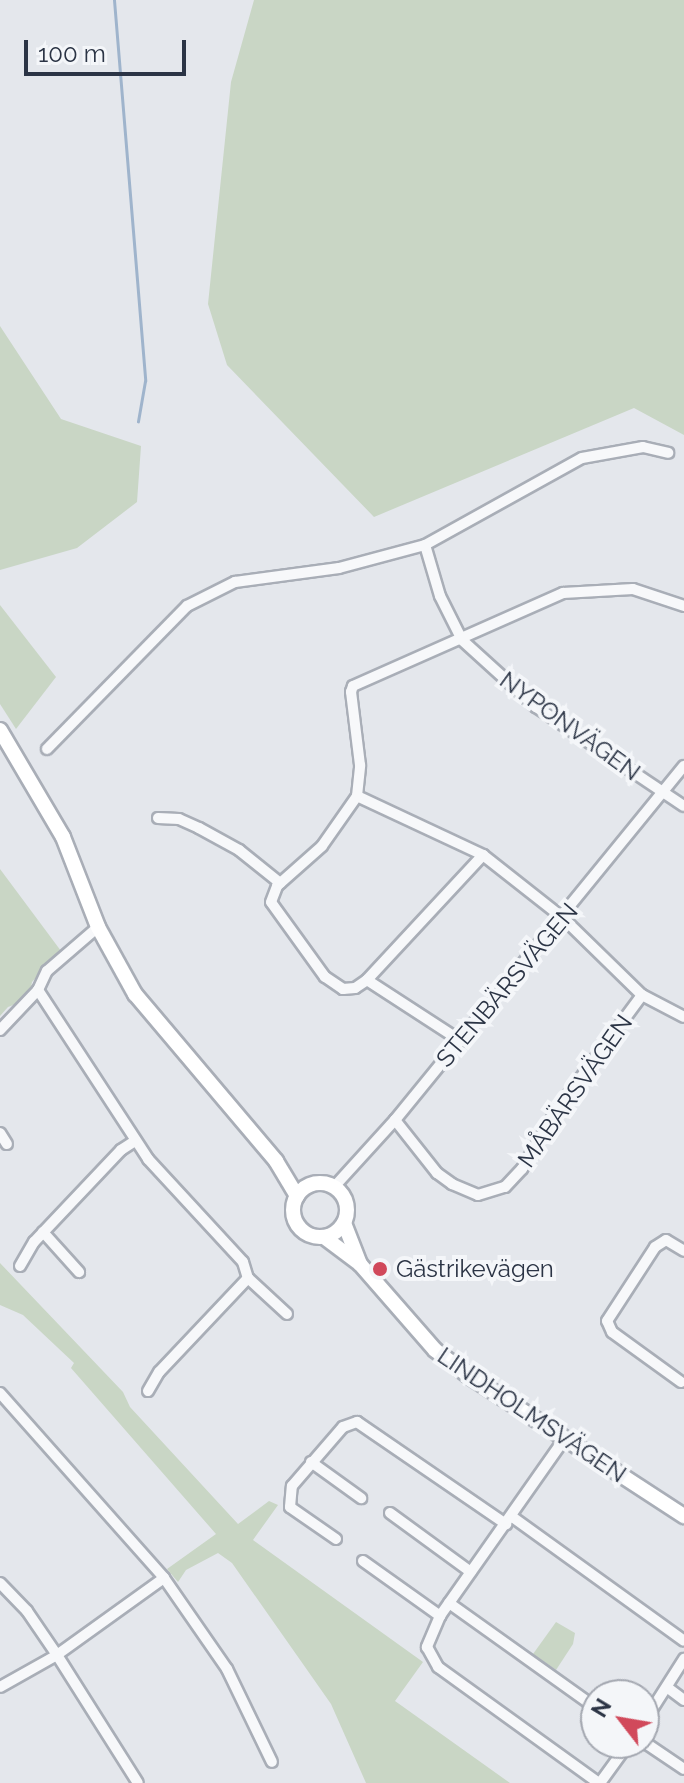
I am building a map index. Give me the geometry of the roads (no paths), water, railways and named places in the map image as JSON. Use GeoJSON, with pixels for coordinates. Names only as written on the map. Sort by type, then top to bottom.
{"type":"FeatureCollection","features":[{"type":"Feature","properties":{"kind":"main road","name":"LINDHOLMSVÄGEN"},"geometry":{"type":"LineString","coordinates":[[0,730],[63,837],[98,927],[135,994],[276,1161],[297,1196],[293,1210],[296,1223],[305,1233],[324,1237],[360,1264],[435,1350],[683,1513]]}},
{"type":"Feature","properties":{"kind":"main road","name":"LINDHOLMSVÄGEN"},"geometry":{"type":"LineString","coordinates":[[276,1161],[312,1185],[337,1190],[347,1211],[344,1223],[360,1264]]}},
{"type":"Feature","properties":{"kind":"main road"},"geometry":{"type":"LineString","coordinates":[[297,1196],[312,1185]]}},
{"type":"Feature","properties":{"kind":"main road"},"geometry":{"type":"LineString","coordinates":[[324,1237],[344,1223]]}},
{"type":"Feature","properties":{"kind":"street"},"geometry":{"type":"LineString","coordinates":[[47,749],[187,606],[235,582],[339,568],[425,545],[582,458],[643,447],[668,453]]}},
{"type":"Feature","properties":{"kind":"street"},"geometry":{"type":"LineString","coordinates":[[425,545],[440,596],[462,640]]}},
{"type":"Feature","properties":{"kind":"street"},"geometry":{"type":"LineString","coordinates":[[483,855],[367,980],[355,988],[343,989],[325,977],[277,915],[271,902],[280,883],[322,846],[357,796],[360,765],[351,692],[353,686],[563,593],[633,589],[684,606]]}},
{"type":"Feature","properties":{"kind":"street","name":"NYPONVÄGEN"},"geometry":{"type":"LineString","coordinates":[[462,640],[536,707],[684,806]]}},
{"type":"Feature","properties":{"kind":"street","name":"STENBÄRSVÄGEN"},"geometry":{"type":"LineString","coordinates":[[337,1190],[563,918],[684,766]]}},
{"type":"Feature","properties":{"kind":"street"},"geometry":{"type":"LineString","coordinates":[[357,796],[483,855],[563,918],[642,995],[684,1017]]}},
{"type":"Feature","properties":{"kind":"street"},"geometry":{"type":"LineString","coordinates":[[158,818],[179,819],[199,828],[239,850],[280,883]]}},
{"type":"Feature","properties":{"kind":"street"},"geometry":{"type":"LineString","coordinates":[[0,1030],[38,990],[47,971],[98,927]]}},
{"type":"Feature","properties":{"kind":"street"},"geometry":{"type":"LineString","coordinates":[[367,980],[461,1041]]}},
{"type":"Feature","properties":{"kind":"street"},"geometry":{"type":"LineString","coordinates":[[38,990],[135,1141],[243,1262],[248,1278],[287,1314]]}},
{"type":"Feature","properties":{"kind":"street","name":"MÅBÄRSVÄGEN"},"geometry":{"type":"LineString","coordinates":[[395,1120],[437,1173],[452,1184],[478,1195],[505,1187],[522,1169],[557,1110],[642,995]]}},
{"type":"Feature","properties":{"kind":"street"},"geometry":{"type":"LineString","coordinates":[[0,1133],[7,1144]]}},
{"type":"Feature","properties":{"kind":"street"},"geometry":{"type":"LineString","coordinates":[[20,1266],[43,1232],[121,1150],[135,1141]]}},
{"type":"Feature","properties":{"kind":"street"},"geometry":{"type":"LineString","coordinates":[[43,1232],[79,1272]]}},
{"type":"Feature","properties":{"kind":"street"},"geometry":{"type":"LineString","coordinates":[[681,1382],[612,1332],[607,1321],[655,1247],[666,1240],[684,1251]]}},
{"type":"Feature","properties":{"kind":"street"},"geometry":{"type":"LineString","coordinates":[[148,1391],[159,1372],[248,1278]]}},
{"type":"Feature","properties":{"kind":"street"},"geometry":{"type":"LineString","coordinates":[[0,1393],[164,1578],[227,1669],[272,1762]]}},
{"type":"Feature","properties":{"kind":"street"},"geometry":{"type":"LineString","coordinates":[[336,1539],[290,1507],[292,1486],[343,1427],[357,1422],[508,1520],[684,1641]]}},
{"type":"Feature","properties":{"kind":"street"},"geometry":{"type":"LineString","coordinates":[[565,1438],[440,1616],[427,1647],[438,1667],[600,1783],[617,1759]]}},
{"type":"Feature","properties":{"kind":"street"},"geometry":{"type":"LineString","coordinates":[[311,1462],[361,1498]]}},
{"type":"Feature","properties":{"kind":"street"},"geometry":{"type":"LineString","coordinates":[[390,1513],[471,1572]]}},
{"type":"Feature","properties":{"kind":"street"},"geometry":{"type":"LineString","coordinates":[[363,1561],[440,1616]]}},
{"type":"Feature","properties":{"kind":"street"},"geometry":{"type":"LineString","coordinates":[[0,1687],[57,1655],[164,1578]]}},
{"type":"Feature","properties":{"kind":"street"},"geometry":{"type":"LineString","coordinates":[[0,1583],[27,1611],[138,1783]]}},
{"type":"Feature","properties":{"kind":"street"},"geometry":{"type":"LineString","coordinates":[[449,1603],[580,1697]]}},
{"type":"Feature","properties":{"kind":"street"},"geometry":{"type":"LineString","coordinates":[[660,1699],[684,1659]]}},
{"type":"Feature","properties":{"kind":"street"},"geometry":{"type":"LineString","coordinates":[[668,1688],[684,1700]]}},
{"type":"Feature","properties":{"kind":"street"},"geometry":{"type":"LineString","coordinates":[[660,1753],[684,1769]]}},
{"type":"Feature","properties":{"kind":"waterway"},"geometry":{"type":"LineString","coordinates":[[114,0],[145,381],[138,421]]}},
{"type":"Feature","properties":{"kind":"place","name":"Gästrikevägen"},"geometry":{"type":"Point","coordinates":[380,1269]}}]}
